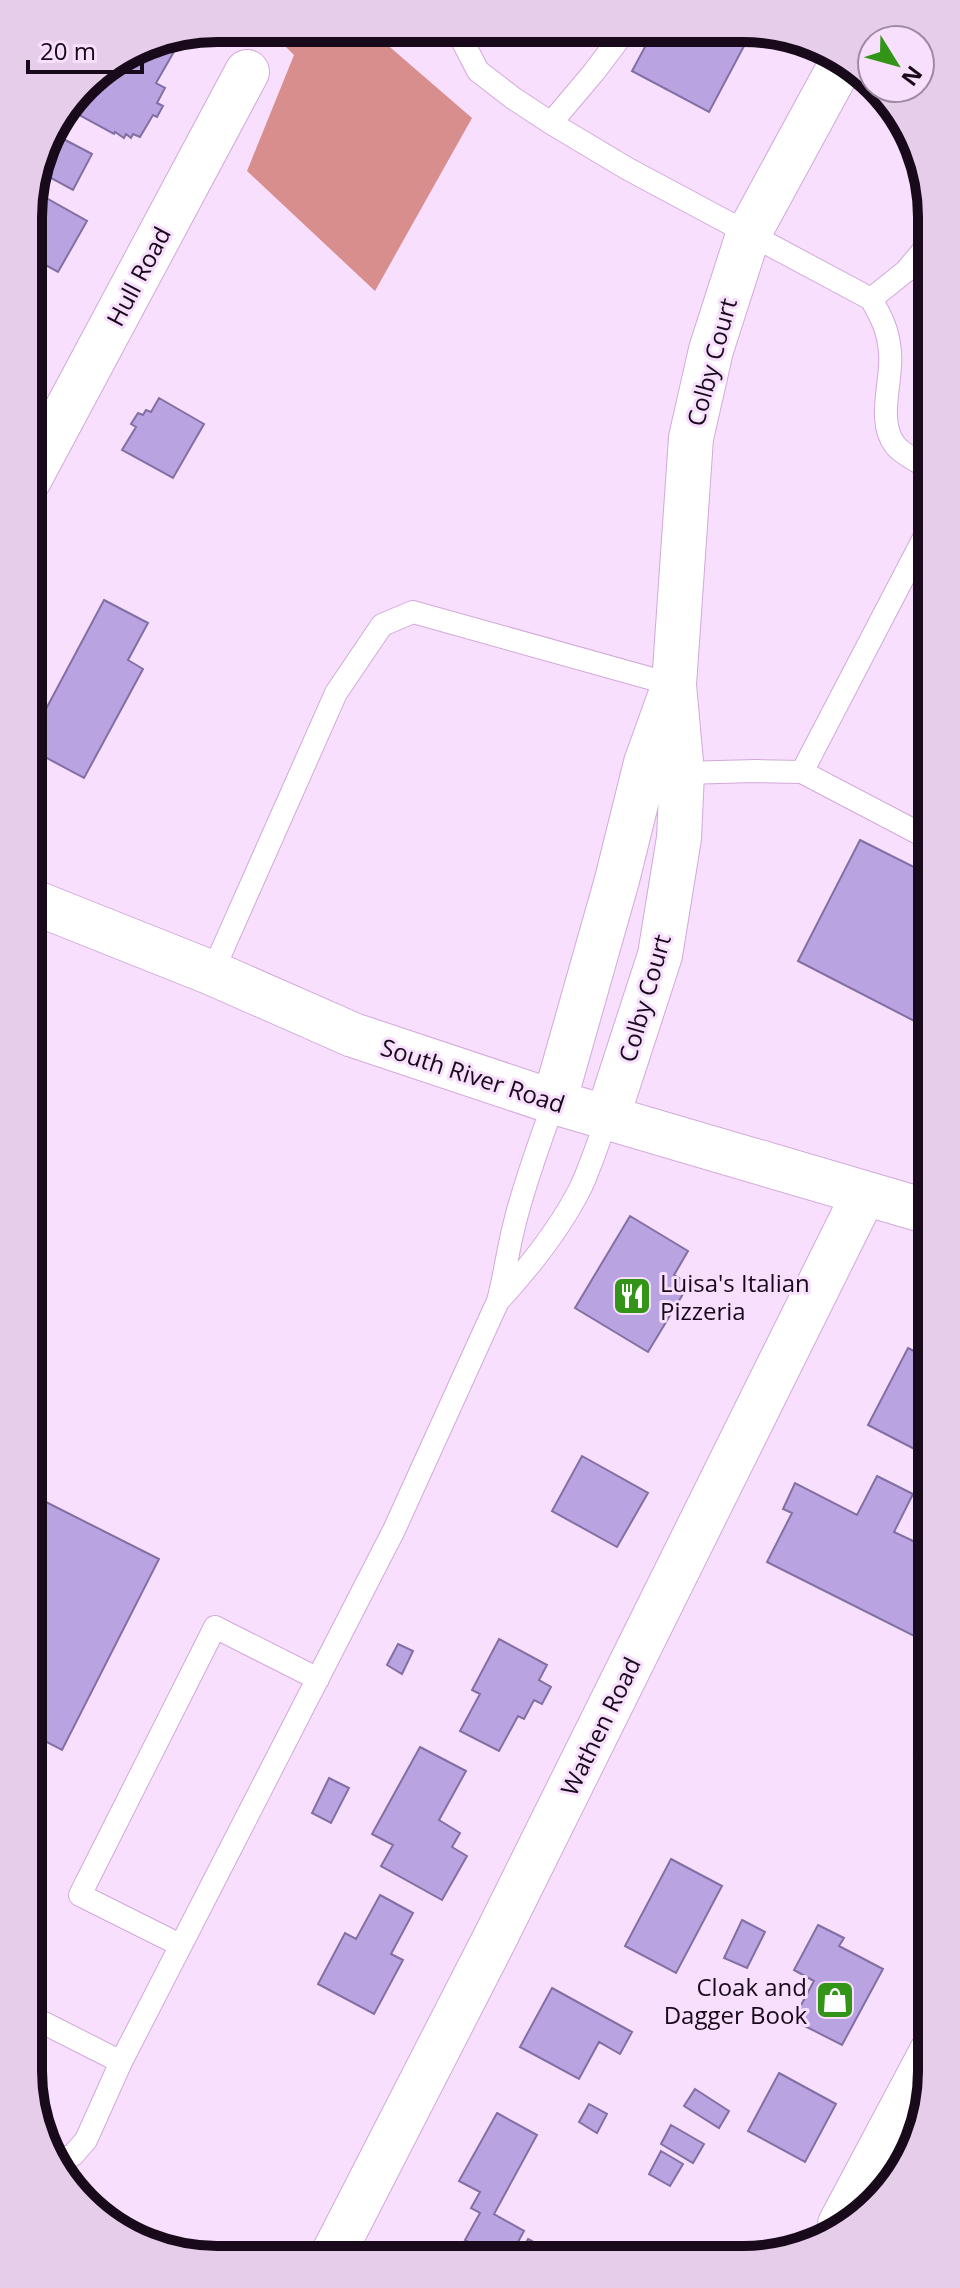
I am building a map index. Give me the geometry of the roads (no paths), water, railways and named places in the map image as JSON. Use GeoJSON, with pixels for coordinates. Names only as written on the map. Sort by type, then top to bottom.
{"type":"FeatureCollection","features":[{"type":"Feature","properties":{"kind":"street","name":"Colby Court"},"geometry":{"type":"LineString","coordinates":[[607,1118],[660,955],[679,838],[682,773],[674,685],[691,438],[711,350],[748,235],[838,70]]}},
{"type":"Feature","properties":{"kind":"street","name":"Hull Road"},"geometry":{"type":"LineString","coordinates":[[42,456],[247,72]]}},
{"type":"Feature","properties":{"kind":"street","name":"Colby Court"},"geometry":{"type":"LineString","coordinates":[[554,1102],[617,880],[646,763],[674,685]]}},
{"type":"Feature","properties":{"kind":"street","name":"South River Road"},"geometry":{"type":"LineString","coordinates":[[42,905],[212,973],[353,1035],[554,1102],[918,1209]]}},
{"type":"Feature","properties":{"kind":"street","name":"Wathen Road"},"geometry":{"type":"LineString","coordinates":[[337,2246],[502,1924],[864,1194]]}},
{"type":"Feature","properties":{"kind":"street"},"geometry":{"type":"LineString","coordinates":[[847,2211],[918,2077]]}},
{"type":"Feature","properties":{"kind":"lane"},"geometry":{"type":"LineString","coordinates":[[463,42],[478,71],[551,123],[628,169],[871,299],[885,322],[890,355],[887,424],[895,445],[918,461]]}},
{"type":"Feature","properties":{"kind":"lane"},"geometry":{"type":"LineString","coordinates":[[551,123],[617,42]]}},
{"type":"Feature","properties":{"kind":"lane"},"geometry":{"type":"LineString","coordinates":[[871,299],[906,271],[918,257]]}},
{"type":"Feature","properties":{"kind":"lane"},"geometry":{"type":"LineString","coordinates":[[802,772],[918,549]]}},
{"type":"Feature","properties":{"kind":"lane"},"geometry":{"type":"LineString","coordinates":[[212,973],[336,693],[382,625],[413,612],[674,685]]}},
{"type":"Feature","properties":{"kind":"lane"},"geometry":{"type":"LineString","coordinates":[[682,773],[802,772],[918,833]]}},
{"type":"Feature","properties":{"kind":"lane"},"geometry":{"type":"LineString","coordinates":[[65,2157],[73,2155],[86,2140],[121,2062],[400,1516],[498,1301],[528,1174],[554,1102]]}},
{"type":"Feature","properties":{"kind":"lane"},"geometry":{"type":"LineString","coordinates":[[498,1301],[550,1237],[580,1188],[607,1118]]}},
{"type":"Feature","properties":{"kind":"lane"},"geometry":{"type":"LineString","coordinates":[[180,1945],[80,1895],[215,1627],[318,1679]]}},
{"type":"Feature","properties":{"kind":"lane"},"geometry":{"type":"LineString","coordinates":[[42,2022],[121,2062]]}},
{"type":"Feature","properties":{"kind":"place","name":"Luisa's Italian Pizzeria"},"geometry":{"type":"Point","coordinates":[632,1296]}},
{"type":"Feature","properties":{"kind":"place","name":"Cloak and Dagger Book"},"geometry":{"type":"Point","coordinates":[835,2000]}}]}
